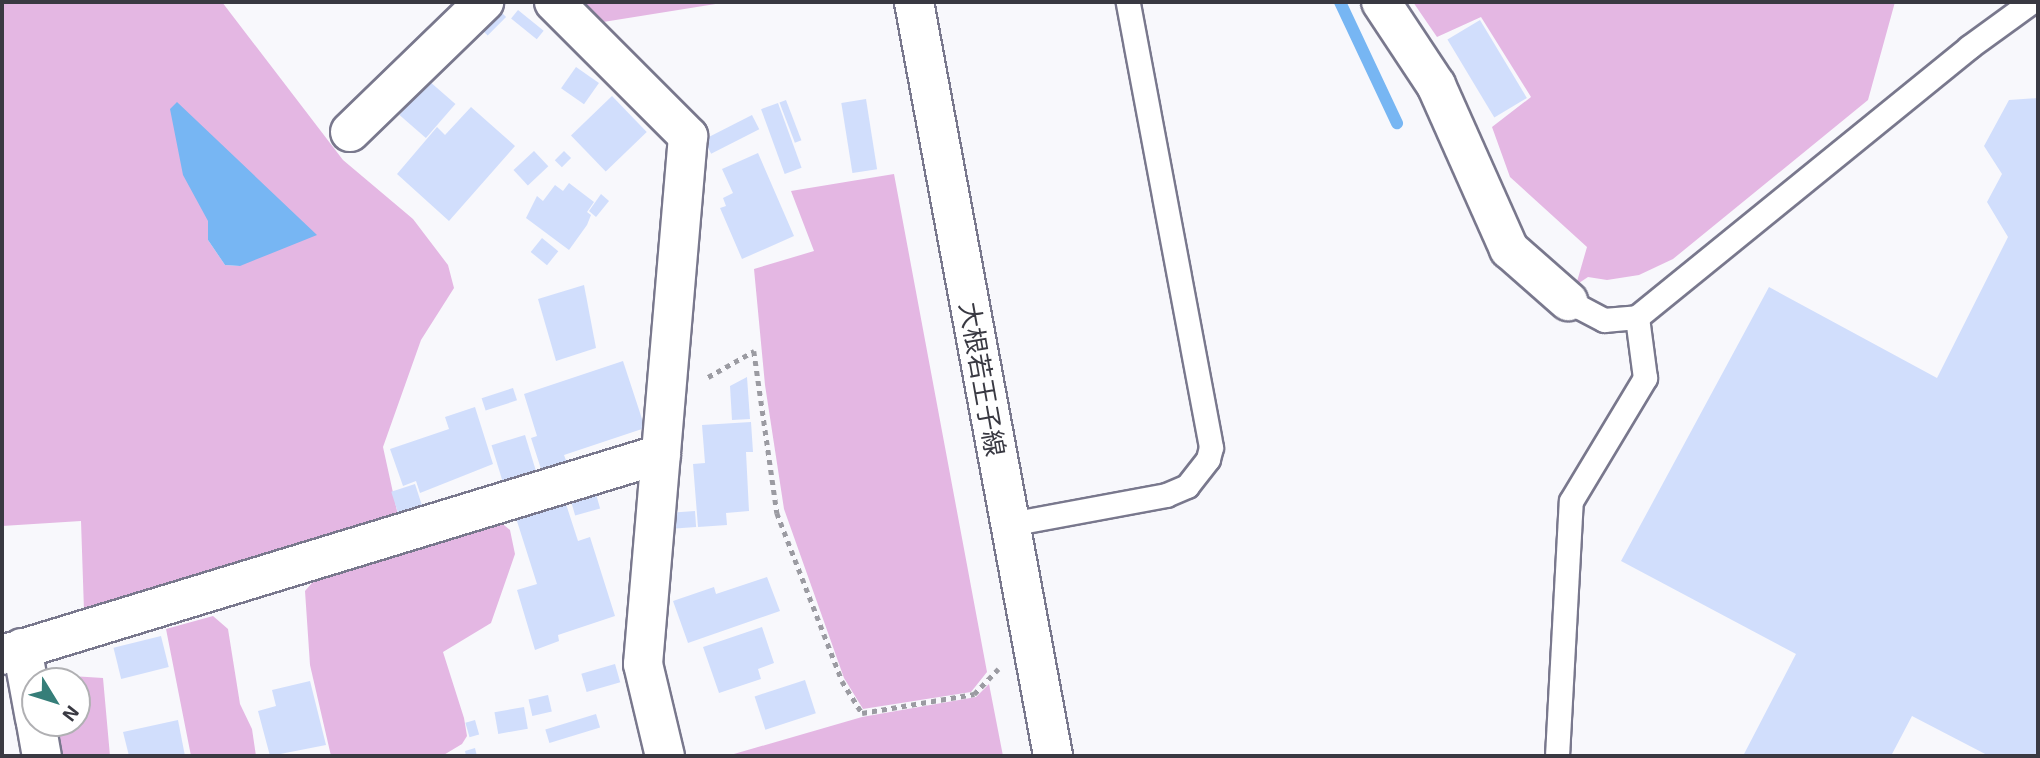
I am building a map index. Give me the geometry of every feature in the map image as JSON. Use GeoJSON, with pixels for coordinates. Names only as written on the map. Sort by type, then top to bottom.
{"type":"FeatureCollection","features":[{"type":"Feature","properties":{"kind":"street"},"geometry":{"type":"LineString","coordinates":[[350,132],[484,2]]}},
{"type":"Feature","properties":{"kind":"street"},"geometry":{"type":"LineString","coordinates":[[554,2],[688,136],[643,664],[665,756]]}},
{"type":"Feature","properties":{"kind":"street","name":"大根若王子線"},"geometry":{"type":"LineString","coordinates":[[914,2],[1053,756]]}},
{"type":"Feature","properties":{"kind":"street"},"geometry":{"type":"LineString","coordinates":[[1381,2],[1436,85],[1510,249],[1568,301]]}},
{"type":"Feature","properties":{"kind":"street"},"geometry":{"type":"LineString","coordinates":[[21,678],[12,651],[661,454]]}},
{"type":"Feature","properties":{"kind":"street"},"geometry":{"type":"LineString","coordinates":[[38,737],[42,756]]}},
{"type":"Feature","properties":{"kind":"lane"},"geometry":{"type":"LineString","coordinates":[[1010,524],[1166,495],[1187,486],[1209,459],[1211,447],[1128,2]]}},
{"type":"Feature","properties":{"kind":"lane"},"geometry":{"type":"LineString","coordinates":[[1568,301],[1604,320],[1637,317],[2031,2]]}},
{"type":"Feature","properties":{"kind":"lane"},"geometry":{"type":"LineString","coordinates":[[1557,756],[1571,501],[1645,378],[1637,317]]}},
{"type":"Feature","properties":{"kind":"path"},"geometry":{"type":"LineString","coordinates":[[665,402],[754,351],[777,513],[842,681],[862,713],[974,694],[1030,636]]}},
{"type":"Feature","properties":{"kind":"shaded area"},"geometry":{"type":"Polygon","coordinates":[[[2,2],[222,2],[343,160],[413,219],[448,265],[454,288],[421,340],[383,447],[399,520],[84,611],[81,521],[2,526],[2,2]],[[208,221],[208,240],[225,265],[240,266],[208,221]]]}},
{"type":"Feature","properties":{"kind":"shaded area"},"geometry":{"type":"Polygon","coordinates":[[[574,2],[728,2],[597,23],[574,2]]]}},
{"type":"Feature","properties":{"kind":"shaded area"},"geometry":{"type":"Polygon","coordinates":[[[1413,2],[1895,2],[1868,100],[1673,259],[1639,275],[1607,280],[1588,277],[1576,285],[1587,247],[1510,177],[1492,127],[1531,97],[1481,17],[1437,37],[1413,2]]]}},
{"type":"Feature","properties":{"kind":"shaded area"},"geometry":{"type":"Polygon","coordinates":[[[894,174],[987,672],[971,692],[863,709],[844,678],[784,509],[765,385],[754,269],[814,251],[791,191],[894,174]]]}},
{"type":"Feature","properties":{"kind":"shaded area"},"geometry":{"type":"Polygon","coordinates":[[[499,521],[510,530],[515,554],[491,623],[443,652],[464,718],[467,736],[462,744],[442,756],[331,756],[310,665],[305,591],[317,577],[499,521]]]}},
{"type":"Feature","properties":{"kind":"shaded area"},"geometry":{"type":"Polygon","coordinates":[[[213,616],[228,629],[240,704],[252,729],[256,756],[191,756],[166,629],[213,616]]]}},
{"type":"Feature","properties":{"kind":"shaded area"},"geometry":{"type":"Polygon","coordinates":[[[91,677],[103,678],[110,756],[55,756],[52,737],[91,737],[91,677]]]}},
{"type":"Feature","properties":{"kind":"shaded area"},"geometry":{"type":"Polygon","coordinates":[[[989,684],[1003,756],[727,756],[862,717],[976,697],[989,684]]]}},
{"type":"Feature","properties":{"kind":"water"},"geometry":{"type":"Polygon","coordinates":[[[177,102],[317,235],[240,266],[225,265],[208,240],[208,221],[183,175],[170,109],[177,102]]]}},
{"type":"Feature","properties":{"kind":"building"},"geometry":{"type":"Polygon","coordinates":[[[499,10],[506,17],[488,35],[481,28],[499,10]]]}},
{"type":"Feature","properties":{"kind":"building"},"geometry":{"type":"Polygon","coordinates":[[[518,10],[544,31],[537,39],[511,19],[518,10]]]}},
{"type":"Feature","properties":{"kind":"building"},"geometry":{"type":"Polygon","coordinates":[[[1480,20],[1527,98],[1494,118],[1447,40],[1480,20]]]}},
{"type":"Feature","properties":{"kind":"building"},"geometry":{"type":"Polygon","coordinates":[[[576,67],[599,83],[584,104],[561,88],[576,67]]]}},
{"type":"Feature","properties":{"kind":"building"},"geometry":{"type":"Polygon","coordinates":[[[429,81],[455,104],[426,138],[399,115],[429,81]]]}},
{"type":"Feature","properties":{"kind":"building"},"geometry":{"type":"Polygon","coordinates":[[[612,96],[647,132],[606,172],[571,136],[612,96]]]}},
{"type":"Feature","properties":{"kind":"building"},"geometry":{"type":"Polygon","coordinates":[[[2038,98],[2038,756],[1989,756],[1912,716],[1891,756],[1743,756],[1796,654],[1621,561],[1769,287],[1937,378],[2008,237],[1987,202],[2002,174],[1984,146],[2009,100],[2038,98]]]}},
{"type":"Feature","properties":{"kind":"building"},"geometry":{"type":"Polygon","coordinates":[[[866,99],[877,169],[852,173],[841,103],[866,99]]]}},
{"type":"Feature","properties":{"kind":"building"},"geometry":{"type":"Polygon","coordinates":[[[786,100],[801,140],[795,143],[779,103],[786,100]]]}},
{"type":"Feature","properties":{"kind":"building"},"geometry":{"type":"Polygon","coordinates":[[[778,103],[802,168],[785,174],[761,109],[778,103]]]}},
{"type":"Feature","properties":{"kind":"building"},"geometry":{"type":"Polygon","coordinates":[[[471,107],[515,146],[449,221],[397,174],[437,127],[445,135],[471,107]]]}},
{"type":"Feature","properties":{"kind":"building"},"geometry":{"type":"Polygon","coordinates":[[[752,115],[759,129],[711,154],[704,140],[752,115]]]}},
{"type":"Feature","properties":{"kind":"building"},"geometry":{"type":"Polygon","coordinates":[[[534,151],[548,166],[528,185],[514,170],[534,151]]]}},
{"type":"Feature","properties":{"kind":"building"},"geometry":{"type":"Polygon","coordinates":[[[564,151],[571,158],[562,167],[555,160],[564,151]]]}},
{"type":"Feature","properties":{"kind":"building"},"geometry":{"type":"Polygon","coordinates":[[[758,153],[794,236],[742,259],[720,208],[726,206],[723,198],[733,193],[722,169],[758,153]]]}},
{"type":"Feature","properties":{"kind":"building"},"geometry":{"type":"Polygon","coordinates":[[[569,183],[594,202],[587,212],[591,215],[587,225],[569,250],[526,218],[537,196],[543,201],[555,185],[563,191],[569,183]]]}},
{"type":"Feature","properties":{"kind":"building"},"geometry":{"type":"Polygon","coordinates":[[[601,194],[609,201],[596,217],[589,211],[601,194]]]}},
{"type":"Feature","properties":{"kind":"building"},"geometry":{"type":"Polygon","coordinates":[[[542,238],[558,251],[547,265],[531,252],[542,238]]]}},
{"type":"Feature","properties":{"kind":"building"},"geometry":{"type":"Polygon","coordinates":[[[584,285],[596,348],[556,361],[538,299],[584,285]]]}},
{"type":"Feature","properties":{"kind":"building"},"geometry":{"type":"Polygon","coordinates":[[[623,361],[645,428],[564,455],[567,463],[542,472],[531,438],[537,436],[524,394],[623,361]]]}},
{"type":"Feature","properties":{"kind":"building"},"geometry":{"type":"Polygon","coordinates":[[[747,377],[750,419],[732,420],[730,386],[747,377]]]}},
{"type":"Feature","properties":{"kind":"building"},"geometry":{"type":"Polygon","coordinates":[[[513,388],[517,400],[486,411],[482,398],[513,388]]]}},
{"type":"Feature","properties":{"kind":"building"},"geometry":{"type":"Polygon","coordinates":[[[475,407],[493,464],[420,493],[416,481],[403,486],[390,449],[449,429],[445,417],[475,407]]]}},
{"type":"Feature","properties":{"kind":"building"},"geometry":{"type":"Polygon","coordinates":[[[751,422],[753,452],[746,452],[749,511],[726,513],[727,525],[698,527],[693,464],[705,463],[702,425],[751,422]]]}},
{"type":"Feature","properties":{"kind":"building"},"geometry":{"type":"Polygon","coordinates":[[[525,435],[536,470],[502,481],[492,445],[525,435]]]}},
{"type":"Feature","properties":{"kind":"building"},"geometry":{"type":"Polygon","coordinates":[[[415,484],[423,509],[399,516],[391,492],[415,484]]]}},
{"type":"Feature","properties":{"kind":"building"},"geometry":{"type":"Polygon","coordinates":[[[596,494],[600,508],[575,516],[571,501],[596,494]]]}},
{"type":"Feature","properties":{"kind":"building"},"geometry":{"type":"Polygon","coordinates":[[[565,501],[578,541],[590,537],[615,616],[558,635],[559,641],[535,650],[517,590],[537,584],[516,518],[565,501]]]}},
{"type":"Feature","properties":{"kind":"building"},"geometry":{"type":"Polygon","coordinates":[[[695,511],[696,527],[675,528],[674,512],[695,511]]]}},
{"type":"Feature","properties":{"kind":"building"},"geometry":{"type":"Polygon","coordinates":[[[767,577],[780,611],[688,643],[673,601],[714,587],[716,594],[767,577]]]}},
{"type":"Feature","properties":{"kind":"building"},"geometry":{"type":"Polygon","coordinates":[[[762,627],[774,663],[758,669],[761,679],[719,693],[703,647],[762,627]]]}},
{"type":"Feature","properties":{"kind":"building"},"geometry":{"type":"Polygon","coordinates":[[[161,636],[169,667],[121,679],[113,648],[161,636]]]}},
{"type":"Feature","properties":{"kind":"building"},"geometry":{"type":"Polygon","coordinates":[[[615,664],[620,682],[587,692],[581,674],[615,664]]]}},
{"type":"Feature","properties":{"kind":"building"},"geometry":{"type":"Polygon","coordinates":[[[805,680],[816,713],[765,730],[755,696],[805,680]]]}},
{"type":"Feature","properties":{"kind":"building"},"geometry":{"type":"Polygon","coordinates":[[[310,681],[326,745],[270,756],[258,711],[276,706],[272,690],[310,681]]]}},
{"type":"Feature","properties":{"kind":"building"},"geometry":{"type":"Polygon","coordinates":[[[548,695],[552,712],[532,716],[529,699],[548,695]]]}},
{"type":"Feature","properties":{"kind":"building"},"geometry":{"type":"Polygon","coordinates":[[[524,707],[528,729],[498,734],[494,712],[524,707]]]}},
{"type":"Feature","properties":{"kind":"building"},"geometry":{"type":"Polygon","coordinates":[[[596,714],[600,727],[549,743],[545,729],[596,714]]]}},
{"type":"Feature","properties":{"kind":"building"},"geometry":{"type":"Polygon","coordinates":[[[178,720],[185,756],[129,756],[123,732],[178,720]]]}},
{"type":"Feature","properties":{"kind":"building"},"geometry":{"type":"Polygon","coordinates":[[[475,720],[479,734],[470,737],[465,723],[475,720]]]}},
{"type":"Feature","properties":{"kind":"building"},"geometry":{"type":"Polygon","coordinates":[[[475,748],[477,756],[466,756],[465,751],[475,748]]]}},
{"type":"Feature","properties":{"kind":"waterway"},"geometry":{"type":"LineString","coordinates":[[1340,2],[1397,123]]}}]}
